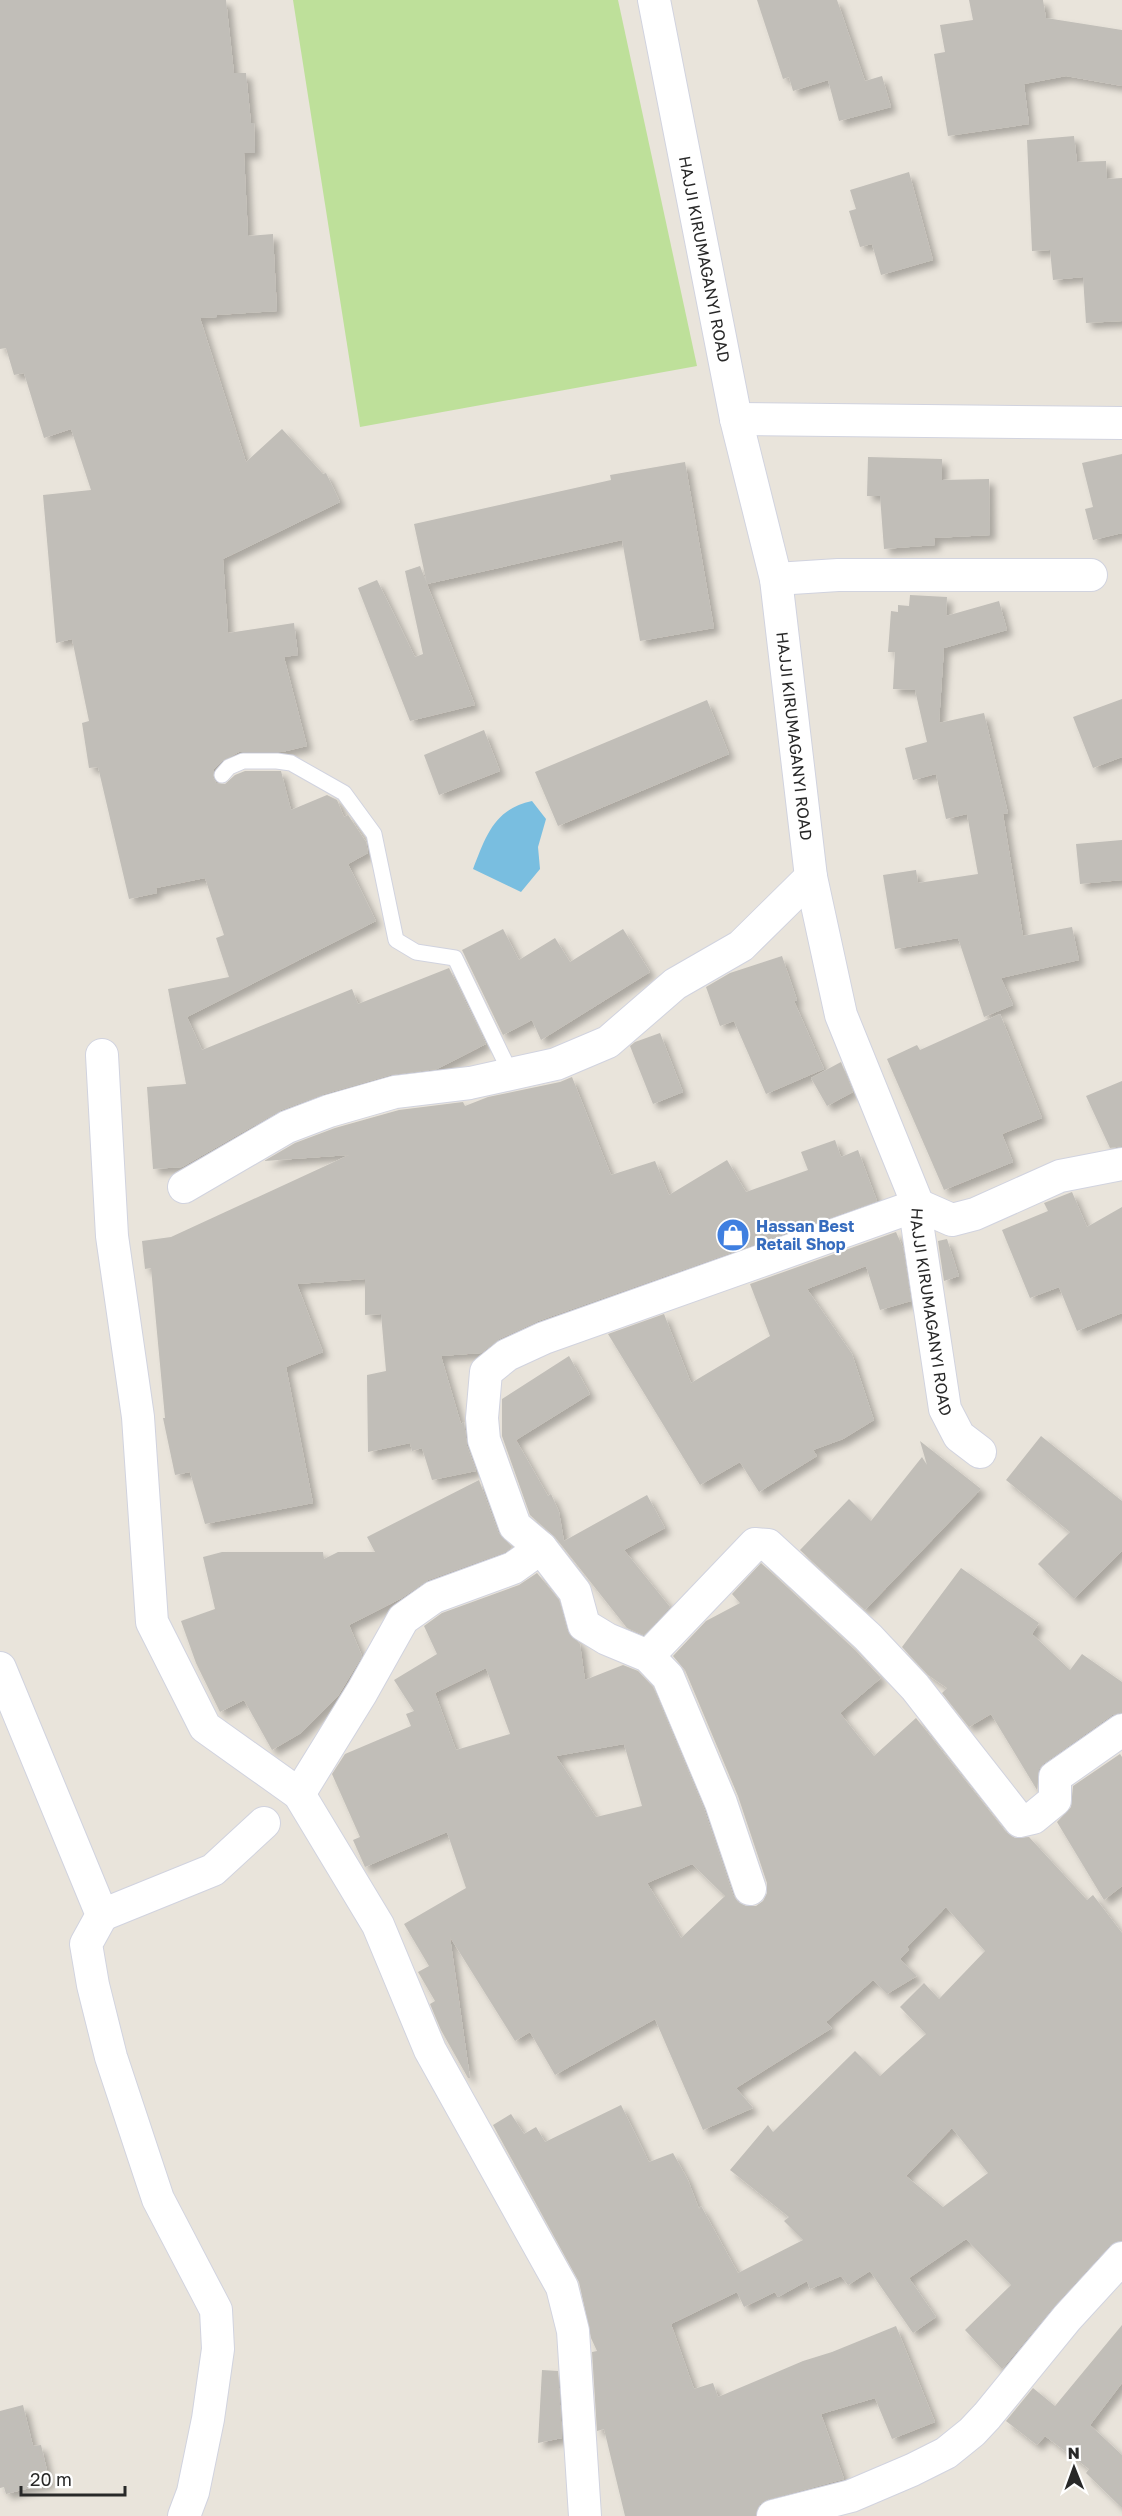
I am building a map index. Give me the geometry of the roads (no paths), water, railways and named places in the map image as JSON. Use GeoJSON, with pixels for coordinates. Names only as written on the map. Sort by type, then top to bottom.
{"type":"FeatureCollection","features":[{"type":"Feature","properties":{"kind":"street","name":"HAJJI KIRUMAGANYI ROAD"},"geometry":{"type":"LineString","coordinates":[[654,0],[736,419],[776,579],[811,877],[841,1015],[918,1206],[917,1222],[945,1409],[959,1436],[980,1452]]}},
{"type":"Feature","properties":{"kind":"street"},"geometry":{"type":"LineString","coordinates":[[736,419],[1122,423]]}},
{"type":"Feature","properties":{"kind":"street"},"geometry":{"type":"LineString","coordinates":[[776,579],[838,575],[1091,575]]}},
{"type":"Feature","properties":{"kind":"street"},"geometry":{"type":"LineString","coordinates":[[184,1187],[286,1126],[329,1111],[395,1092],[470,1083],[556,1064],[608,1042],[675,984],[741,946],[811,877]]}},
{"type":"Feature","properties":{"kind":"street"},"geometry":{"type":"LineString","coordinates":[[102,1055],[112,1236],[138,1417],[153,1622],[205,1727],[299,1794],[378,1925],[430,2050],[562,2287],[573,2331],[585,2516]]}},
{"type":"Feature","properties":{"kind":"street"},"geometry":{"type":"LineString","coordinates":[[750,1889],[721,1803],[668,1677],[648,1656],[607,1639],[584,1624],[575,1592],[541,1548],[515,1526],[484,1440],[482,1418],[486,1372],[507,1355],[544,1338],[918,1206],[952,1220],[975,1214],[1060,1176],[1122,1164]]}},
{"type":"Feature","properties":{"kind":"street"},"geometry":{"type":"LineString","coordinates":[[648,1656],[754,1544],[768,1545],[868,1637],[915,1687],[1020,1821],[1033,1818],[1055,1800],[1055,1777],[1122,1730]]}},
{"type":"Feature","properties":{"kind":"street"},"geometry":{"type":"LineString","coordinates":[[299,1794],[362,1692],[403,1619],[434,1597],[513,1568],[541,1548]]}},
{"type":"Feature","properties":{"kind":"street"},"geometry":{"type":"LineString","coordinates":[[0,1668],[102,1915]]}},
{"type":"Feature","properties":{"kind":"street"},"geometry":{"type":"LineString","coordinates":[[184,2516],[193,2492],[208,2420],[218,2349],[216,2310],[158,2199],[111,2057],[93,1985],[86,1944],[102,1915],[213,1870],[264,1822]]}},
{"type":"Feature","properties":{"kind":"street"},"geometry":{"type":"LineString","coordinates":[[773,2516],[851,2496],[946,2453],[972,2432],[987,2416],[1067,2318],[1122,2258]]}},
{"type":"Feature","properties":{"kind":"lane"},"geometry":{"type":"LineString","coordinates":[[222,775],[229,767],[243,761],[291,763],[344,793],[374,834],[396,940],[416,952],[455,958],[511,1074]]}},
{"type":"Feature","properties":{"kind":"water"},"geometry":{"type":"Polygon","coordinates":[[[532,801],[546,819],[538,847],[540,869],[521,892],[473,869],[487,835],[500,817],[519,805],[532,801]]]}},
{"type":"Feature","properties":{"kind":"place","name":"Hassan Best Retail Shop"},"geometry":{"type":"Point","coordinates":[733,1235]}}]}
